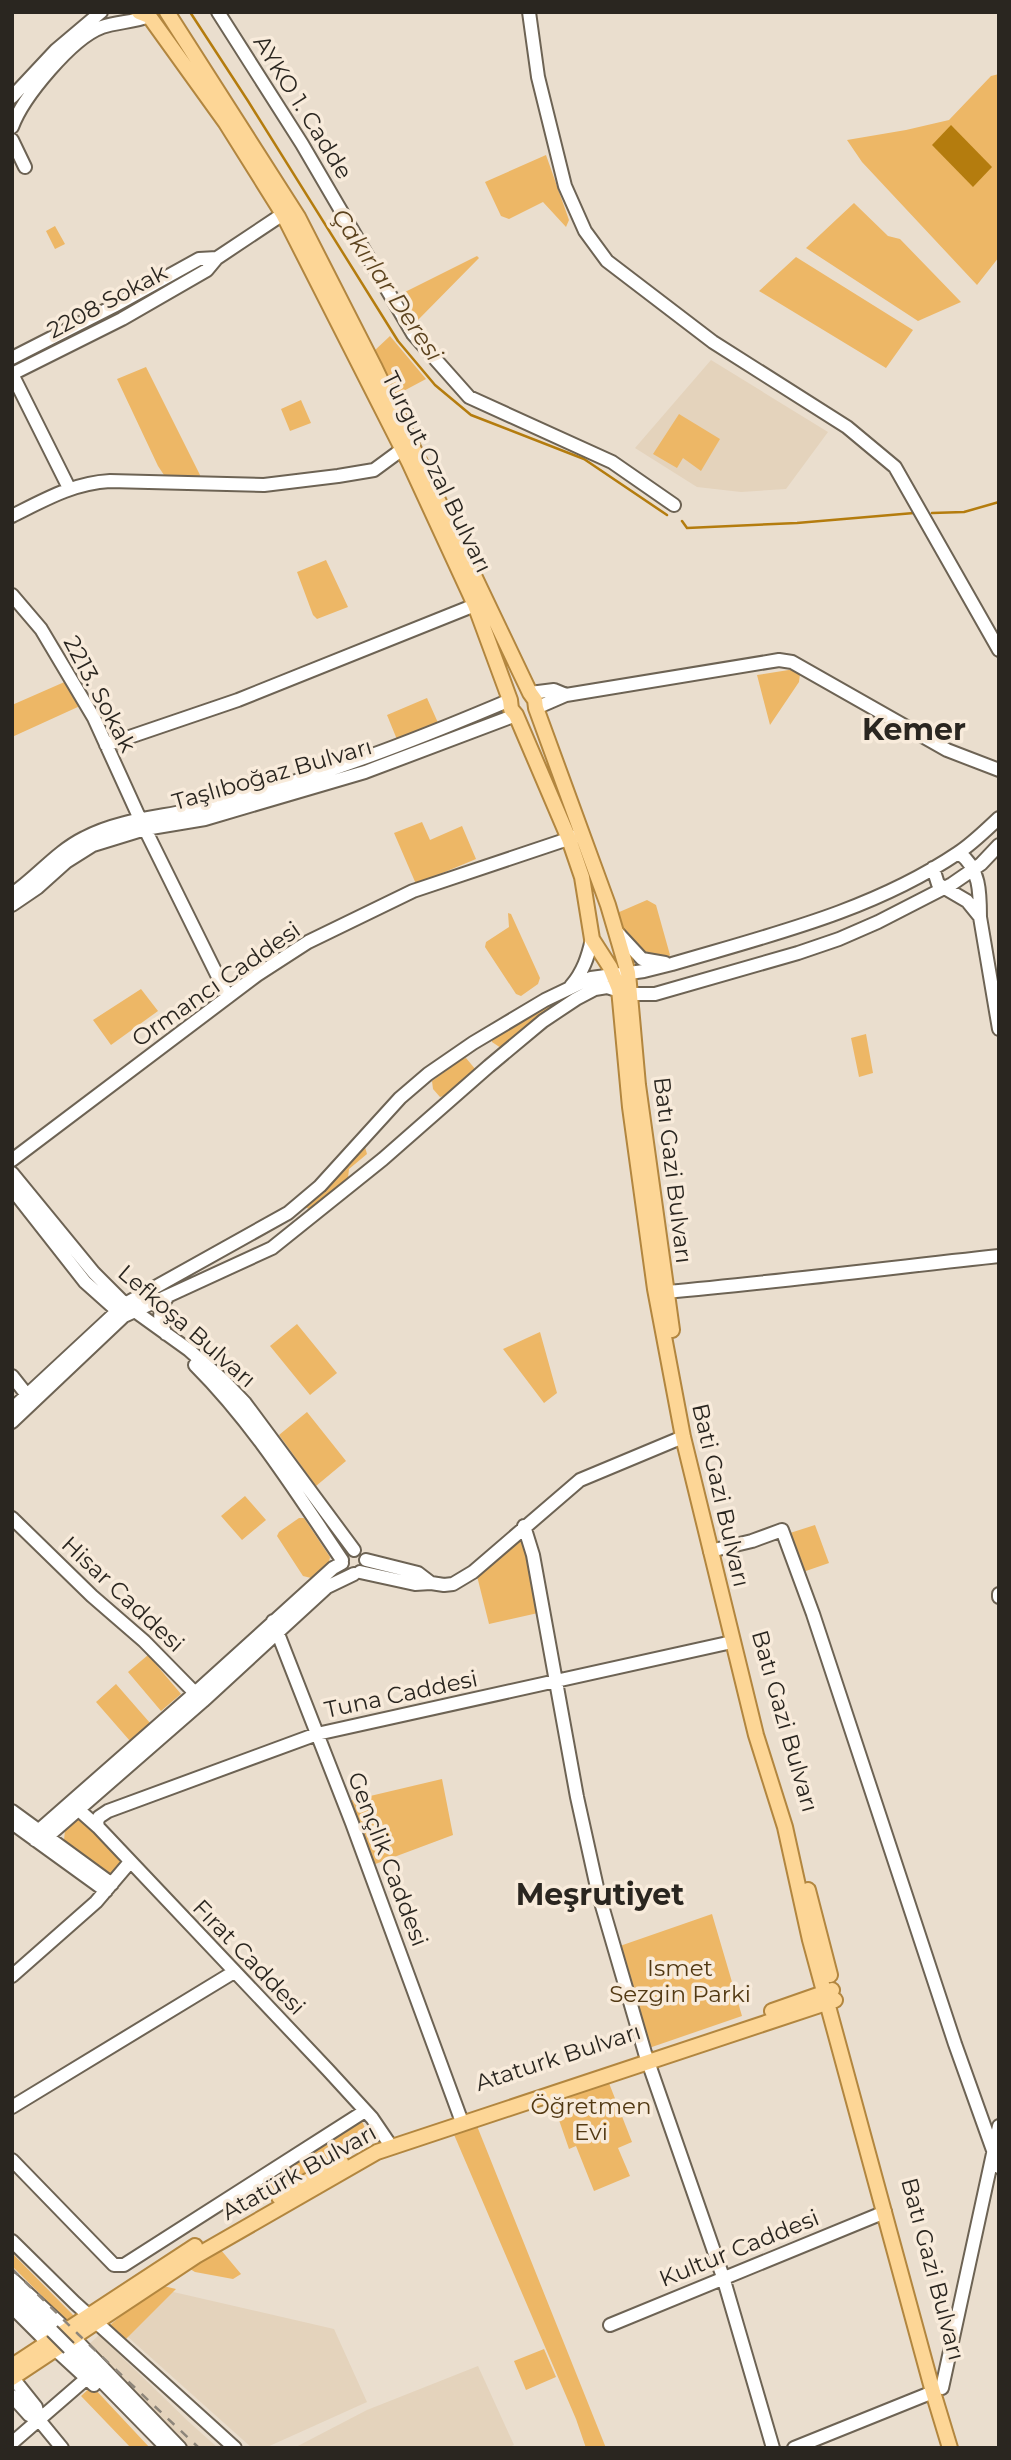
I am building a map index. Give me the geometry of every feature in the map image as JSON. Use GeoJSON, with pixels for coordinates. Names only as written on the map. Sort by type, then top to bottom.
{"type":"FeatureCollection","features":[{"type":"Feature","properties":{"kind":"main road","name":"Turgut Ozal Bulvarı"},"geometry":{"type":"LineString","coordinates":[[167,12],[298,217],[406,445],[535,699],[575,837],[592,939],[621,974]]}},
{"type":"Feature","properties":{"kind":"main road","name":"Turgut Ozal Bulvarı"},"geometry":{"type":"LineString","coordinates":[[149,14],[226,123],[283,214],[406,445],[409,462],[475,605],[511,709],[575,837],[616,931],[624,992]]}},
{"type":"Feature","properties":{"kind":"main road"},"geometry":{"type":"LineString","coordinates":[[510,700],[519,692],[530,693]]}},
{"type":"Feature","properties":{"kind":"main road"},"geometry":{"type":"LineString","coordinates":[[516,716],[528,717],[536,708]]}},
{"type":"Feature","properties":{"kind":"main road","name":"Batı Gazi Bulvarı"},"geometry":{"type":"LineString","coordinates":[[624,992],[638,1085],[660,1290],[714,1550],[791,1824],[885,2212],[937,2390],[958,2448]]}},
{"type":"Feature","properties":{"kind":"main road","name":"Bati Gazi Bulvarı"},"geometry":{"type":"LineString","coordinates":[[660,1290],[683,1437],[714,1550],[732,1642],[756,1735],[785,1827],[810,1940],[831,1996]]}},
{"type":"Feature","properties":{"kind":"main road","name":"Batı Gazi Bulvarı"},"geometry":{"type":"LineString","coordinates":[[831,1996],[937,2390],[950,2448]]}},
{"type":"Feature","properties":{"kind":"main road","name":"Ataturk Bulvarı"},"geometry":{"type":"LineString","coordinates":[[388,2142],[831,1996]]}},
{"type":"Feature","properties":{"kind":"main road","name":"Atatürk Bulvarı"},"geometry":{"type":"LineString","coordinates":[[12,2378],[170,2261],[388,2142]]}},
{"type":"Feature","properties":{"kind":"main road"},"geometry":{"type":"LineString","coordinates":[[12,2366],[61,2340]]}},
{"type":"Feature","properties":{"kind":"street"},"geometry":{"type":"LineString","coordinates":[[12,97],[56,50],[101,12]]}},
{"type":"Feature","properties":{"kind":"street","name":"AYKO 1. Cadde"},"geometry":{"type":"LineString","coordinates":[[218,12],[302,144],[413,334],[469,397],[612,462],[674,505]]}},
{"type":"Feature","properties":{"kind":"street"},"geometry":{"type":"LineString","coordinates":[[529,12],[538,77],[565,186],[585,231],[607,261],[713,342],[848,427],[895,467],[999,650]]}},
{"type":"Feature","properties":{"kind":"street"},"geometry":{"type":"LineString","coordinates":[[12,127],[25,101],[44,75],[79,43],[102,27],[132,22],[149,14]]}},
{"type":"Feature","properties":{"kind":"street"},"geometry":{"type":"LineString","coordinates":[[12,140],[25,167],[12,158]]}},
{"type":"Feature","properties":{"kind":"street","name":"2208 Sokak"},"geometry":{"type":"LineString","coordinates":[[12,374],[122,319],[207,270],[217,258],[283,214]]}},
{"type":"Feature","properties":{"kind":"street","name":"2208 Sokak"},"geometry":{"type":"LineString","coordinates":[[12,358],[199,259],[217,258]]}},
{"type":"Feature","properties":{"kind":"street"},"geometry":{"type":"LineString","coordinates":[[12,374],[69,488]]}},
{"type":"Feature","properties":{"kind":"street"},"geometry":{"type":"LineString","coordinates":[[12,516],[69,488],[89,482],[264,485],[338,477],[374,470],[406,445]]}},
{"type":"Feature","properties":{"kind":"street"},"geometry":{"type":"LineString","coordinates":[[383,465],[409,462]]}},
{"type":"Feature","properties":{"kind":"street","name":"2213. Sokak"},"geometry":{"type":"LineString","coordinates":[[12,595],[49,642],[94,718],[142,824],[228,997]]}},
{"type":"Feature","properties":{"kind":"street"},"geometry":{"type":"LineString","coordinates":[[106,745],[238,700],[475,605]]}},
{"type":"Feature","properties":{"kind":"street"},"geometry":{"type":"LineString","coordinates":[[536,708],[566,695],[779,660],[792,662],[947,750],[999,770]]}},
{"type":"Feature","properties":{"kind":"street"},"geometry":{"type":"LineString","coordinates":[[530,693],[554,690],[566,695]]}},
{"type":"Feature","properties":{"kind":"street","name":"Taşlıboğaz Bulvarı"},"geometry":{"type":"LineString","coordinates":[[12,905],[37,888],[66,862],[93,845],[142,824],[303,779],[395,747],[510,700]]}},
{"type":"Feature","properties":{"kind":"street","name":"Taşlıboğaz Bulvarı"},"geometry":{"type":"LineString","coordinates":[[12,894],[61,853],[83,838],[104,829],[205,819],[365,772],[516,716]]}},
{"type":"Feature","properties":{"kind":"street"},"geometry":{"type":"LineString","coordinates":[[12,1409],[124,1311],[288,1213],[320,1186],[400,1098],[428,1073],[476,1041],[591,978],[672,964],[843,912],[933,868],[964,849],[999,818]]}},
{"type":"Feature","properties":{"kind":"street","name":"Ormancı Caddesi"},"geometry":{"type":"LineString","coordinates":[[12,1160],[273,963],[365,913],[413,891],[575,837]]}},
{"type":"Feature","properties":{"kind":"street"},"geometry":{"type":"LineString","coordinates":[[12,1422],[124,1311],[168,1296],[272,1248],[383,1159],[491,1063],[543,1021],[595,989],[607,986],[624,992],[655,994],[798,953],[863,929],[944,889],[974,869],[999,845]]}},
{"type":"Feature","properties":{"kind":"street"},"geometry":{"type":"LineString","coordinates":[[964,849],[978,885],[980,917],[999,1030]]}},
{"type":"Feature","properties":{"kind":"street"},"geometry":{"type":"LineString","coordinates":[[933,868],[934,877],[944,889],[967,901],[980,917]]}},
{"type":"Feature","properties":{"kind":"street"},"geometry":{"type":"LineString","coordinates":[[616,931],[642,959],[672,964]]}},
{"type":"Feature","properties":{"kind":"street"},"geometry":{"type":"LineString","coordinates":[[569,988],[588,959],[592,939]]}},
{"type":"Feature","properties":{"kind":"street","name":"Lefkoşa Bulvarı"},"geometry":{"type":"LineString","coordinates":[[12,1173],[124,1311],[189,1350],[246,1403],[354,1550]]}},
{"type":"Feature","properties":{"kind":"street","name":"Lefkoşa Bulvarı"},"geometry":{"type":"LineString","coordinates":[[12,1189],[85,1282],[185,1356],[217,1387],[261,1440],[342,1561]]}},
{"type":"Feature","properties":{"kind":"street"},"geometry":{"type":"LineString","coordinates":[[660,1290],[758,1284],[850,1271],[999,1256]]}},
{"type":"Feature","properties":{"kind":"street"},"geometry":{"type":"LineString","coordinates":[[166,1334],[159,1315],[168,1296]]}},
{"type":"Feature","properties":{"kind":"street"},"geometry":{"type":"LineString","coordinates":[[12,1376],[27,1395]]}},
{"type":"Feature","properties":{"kind":"street"},"geometry":{"type":"LineString","coordinates":[[342,1561],[345,1570],[418,1573],[431,1583],[453,1584],[463,1579],[580,1480],[683,1437]]}},
{"type":"Feature","properties":{"kind":"street","name":"Hisar Caddesi"},"geometry":{"type":"LineString","coordinates":[[12,1518],[199,1697]]}},
{"type":"Feature","properties":{"kind":"street"},"geometry":{"type":"LineString","coordinates":[[524,1526],[533,1555],[577,1797],[598,1892],[646,2057],[723,2277],[773,2448]]}},
{"type":"Feature","properties":{"kind":"street"},"geometry":{"type":"LineString","coordinates":[[714,1550],[782,1530],[813,1614],[955,2044],[999,2167]]}},
{"type":"Feature","properties":{"kind":"street"},"geometry":{"type":"LineString","coordinates":[[40,1836],[199,1697],[342,1561],[347,1552],[354,1550],[362,1553],[360,1569]]}},
{"type":"Feature","properties":{"kind":"street"},"geometry":{"type":"LineString","coordinates":[[275,1626],[327,1587],[360,1569]]}},
{"type":"Feature","properties":{"kind":"street","name":"Gençlik Caddesi"},"geometry":{"type":"LineString","coordinates":[[275,1626],[390,1924],[461,2118]]}},
{"type":"Feature","properties":{"kind":"street","name":"Tuna Caddesi"},"geometry":{"type":"LineString","coordinates":[[98,1827],[99,1817],[108,1811],[317,1734],[732,1642]]}},
{"type":"Feature","properties":{"kind":"street","name":"Fırat Caddesi"},"geometry":{"type":"LineString","coordinates":[[74,1807],[98,1827],[365,2111],[388,2142]]}},
{"type":"Feature","properties":{"kind":"street"},"geometry":{"type":"LineString","coordinates":[[12,1811],[40,1836],[109,1887]]}},
{"type":"Feature","properties":{"kind":"street"},"geometry":{"type":"LineString","coordinates":[[12,1823],[40,1836]]}},
{"type":"Feature","properties":{"kind":"street"},"geometry":{"type":"LineString","coordinates":[[12,1976],[62,1934],[130,1862]]}},
{"type":"Feature","properties":{"kind":"street"},"geometry":{"type":"LineString","coordinates":[[12,2107],[234,1972]]}},
{"type":"Feature","properties":{"kind":"street"},"geometry":{"type":"LineString","coordinates":[[12,2160],[114,2265],[124,2265],[365,2111]]}},
{"type":"Feature","properties":{"kind":"street"},"geometry":{"type":"LineString","coordinates":[[794,2448],[937,2390],[999,2126]]}},
{"type":"Feature","properties":{"kind":"street","name":"Kultur Caddesi"},"geometry":{"type":"LineString","coordinates":[[610,2325],[885,2212]]}},
{"type":"Feature","properties":{"kind":"street"},"geometry":{"type":"LineString","coordinates":[[12,2241],[235,2448]]}},
{"type":"Feature","properties":{"kind":"street"},"geometry":{"type":"LineString","coordinates":[[12,2279],[61,2340],[87,2378],[155,2448]]}},
{"type":"Feature","properties":{"kind":"street"},"geometry":{"type":"LineString","coordinates":[[12,2292],[167,2448]]}},
{"type":"Feature","properties":{"kind":"street"},"geometry":{"type":"LineString","coordinates":[[12,2307],[61,2340],[180,2448]]}},
{"type":"Feature","properties":{"kind":"street"},"geometry":{"type":"LineString","coordinates":[[12,2378],[36,2407],[39,2420]]}},
{"type":"Feature","properties":{"kind":"street"},"geometry":{"type":"LineString","coordinates":[[12,2444],[87,2378]]}},
{"type":"Feature","properties":{"kind":"street"},"geometry":{"type":"LineString","coordinates":[[12,2396],[29,2415],[39,2420],[62,2448]]}},
{"type":"Feature","properties":{"kind":"shaded area"},"geometry":{"type":"Polygon","coordinates":[[[951,125],[992,167],[973,187],[932,145],[951,125]]]}},
{"type":"Feature","properties":{"kind":"shaded area"},"geometry":{"type":"Polygon","coordinates":[[[711,360],[828,432],[786,489],[741,492],[697,487],[635,448],[711,360]]]}},
{"type":"Feature","properties":{"kind":"shaded area"},"geometry":{"type":"Polygon","coordinates":[[[156,2288],[334,2329],[367,2402],[265,2448],[252,2448],[109,2320],[156,2288]]]}},
{"type":"Feature","properties":{"kind":"shaded area"},"geometry":{"type":"Polygon","coordinates":[[[99,2335],[218,2448],[183,2448],[85,2348],[99,2335]]]}},
{"type":"Feature","properties":{"kind":"shaded area"},"geometry":{"type":"Polygon","coordinates":[[[478,2366],[514,2445],[507,2448],[294,2448],[367,2410],[478,2366]]]}},
{"type":"Feature","properties":{"kind":"green space"},"geometry":{"type":"Polygon","coordinates":[[[999,74],[999,257],[977,285],[862,162],[847,140],[949,120],[991,76],[999,74]]]}},
{"type":"Feature","properties":{"kind":"green space"},"geometry":{"type":"Polygon","coordinates":[[[546,155],[569,220],[566,227],[543,202],[509,219],[501,216],[485,182],[546,155]]]}},
{"type":"Feature","properties":{"kind":"green space"},"geometry":{"type":"Polygon","coordinates":[[[854,203],[888,236],[900,239],[961,302],[918,321],[806,248],[854,203]]]}},
{"type":"Feature","properties":{"kind":"green space"},"geometry":{"type":"Polygon","coordinates":[[[55,226],[65,244],[55,249],[46,231],[55,226]]]}},
{"type":"Feature","properties":{"kind":"green space"},"geometry":{"type":"Polygon","coordinates":[[[477,256],[479,258],[415,323],[399,295],[477,256]]]}},
{"type":"Feature","properties":{"kind":"green space"},"geometry":{"type":"Polygon","coordinates":[[[796,257],[913,330],[886,368],[759,291],[796,257]]]}},
{"type":"Feature","properties":{"kind":"green space"},"geometry":{"type":"Polygon","coordinates":[[[390,336],[426,379],[396,395],[373,352],[390,336]]]}},
{"type":"Feature","properties":{"kind":"green space"},"geometry":{"type":"Polygon","coordinates":[[[146,367],[200,475],[199,478],[166,478],[158,466],[117,379],[146,367]]]}},
{"type":"Feature","properties":{"kind":"green space"},"geometry":{"type":"Polygon","coordinates":[[[301,400],[311,423],[290,431],[281,409],[301,400]]]}},
{"type":"Feature","properties":{"kind":"green space"},"geometry":{"type":"Polygon","coordinates":[[[679,414],[720,439],[701,471],[683,458],[677,468],[653,454],[679,414]]]}},
{"type":"Feature","properties":{"kind":"green space"},"geometry":{"type":"Polygon","coordinates":[[[326,560],[348,607],[317,619],[313,615],[297,572],[326,560]]]}},
{"type":"Feature","properties":{"kind":"green space"},"geometry":{"type":"Polygon","coordinates":[[[795,669],[800,674],[799,682],[770,725],[757,675],[795,669]]]}},
{"type":"Feature","properties":{"kind":"green space"},"geometry":{"type":"Polygon","coordinates":[[[69,680],[80,706],[12,737],[12,705],[69,680]]]}},
{"type":"Feature","properties":{"kind":"green space"},"geometry":{"type":"Polygon","coordinates":[[[427,698],[439,725],[398,742],[387,715],[427,698]]]}},
{"type":"Feature","properties":{"kind":"green space"},"geometry":{"type":"Polygon","coordinates":[[[422,822],[430,840],[462,826],[476,859],[416,884],[394,833],[422,822]]]}},
{"type":"Feature","properties":{"kind":"green space"},"geometry":{"type":"Polygon","coordinates":[[[647,900],[656,905],[670,955],[668,958],[642,955],[619,928],[617,913],[647,900]]]}},
{"type":"Feature","properties":{"kind":"green space"},"geometry":{"type":"Polygon","coordinates":[[[508,913],[511,914],[540,978],[538,984],[521,996],[516,994],[485,947],[486,942],[509,927],[508,913]]]}},
{"type":"Feature","properties":{"kind":"green space"},"geometry":{"type":"Polygon","coordinates":[[[141,989],[158,1011],[111,1045],[93,1020],[141,989]]]}},
{"type":"Feature","properties":{"kind":"green space"},"geometry":{"type":"Polygon","coordinates":[[[578,990],[530,1023],[501,1048],[492,1042],[492,1038],[540,1008],[578,990]]]}},
{"type":"Feature","properties":{"kind":"green space"},"geometry":{"type":"Polygon","coordinates":[[[866,1034],[873,1073],[859,1077],[851,1038],[866,1034]]]}},
{"type":"Feature","properties":{"kind":"green space"},"geometry":{"type":"Polygon","coordinates":[[[466,1058],[476,1070],[447,1095],[440,1097],[433,1089],[432,1081],[466,1058]]]}},
{"type":"Feature","properties":{"kind":"green space"},"geometry":{"type":"Polygon","coordinates":[[[361,1147],[365,1147],[367,1154],[349,1169],[348,1178],[314,1207],[305,1207],[361,1147]]]}},
{"type":"Feature","properties":{"kind":"green space"},"geometry":{"type":"Polygon","coordinates":[[[297,1324],[337,1373],[310,1395],[270,1346],[297,1324]]]}},
{"type":"Feature","properties":{"kind":"green space"},"geometry":{"type":"Polygon","coordinates":[[[540,1332],[557,1393],[544,1403],[503,1349],[540,1332]]]}},
{"type":"Feature","properties":{"kind":"green space"},"geometry":{"type":"Polygon","coordinates":[[[307,1412],[346,1461],[316,1486],[279,1435],[307,1412]]]}},
{"type":"Feature","properties":{"kind":"green space"},"geometry":{"type":"Polygon","coordinates":[[[245,1496],[266,1520],[242,1540],[221,1516],[245,1496]]]}},
{"type":"Feature","properties":{"kind":"green space"},"geometry":{"type":"Polygon","coordinates":[[[299,1518],[304,1518],[330,1557],[329,1562],[311,1578],[303,1576],[277,1536],[299,1518]]]}},
{"type":"Feature","properties":{"kind":"green space"},"geometry":{"type":"Polygon","coordinates":[[[815,1525],[829,1563],[803,1572],[790,1533],[815,1525]]]}},
{"type":"Feature","properties":{"kind":"green space"},"geometry":{"type":"Polygon","coordinates":[[[523,1537],[538,1613],[489,1624],[476,1572],[523,1537]]]}},
{"type":"Feature","properties":{"kind":"green space"},"geometry":{"type":"Polygon","coordinates":[[[148,1655],[181,1694],[161,1711],[128,1672],[148,1655]]]}},
{"type":"Feature","properties":{"kind":"green space"},"geometry":{"type":"Polygon","coordinates":[[[116,1684],[150,1723],[130,1741],[96,1702],[116,1684]]]}},
{"type":"Feature","properties":{"kind":"green space"},"geometry":{"type":"Polygon","coordinates":[[[442,1779],[453,1835],[370,1866],[349,1801],[442,1779]]]}},
{"type":"Feature","properties":{"kind":"green space"},"geometry":{"type":"Polygon","coordinates":[[[79,1814],[125,1859],[109,1877],[68,1847],[64,1840],[65,1830],[79,1814]]]}},
{"type":"Feature","properties":{"kind":"green space","name":"Ismet Sezgin Parki"},"geometry":{"type":"Polygon","coordinates":[[[712,1914],[742,2016],[649,2048],[617,1947],[712,1914]]]}},
{"type":"Feature","properties":{"kind":"green space","name":"Öğretmen Evi"},"geometry":{"type":"Polygon","coordinates":[[[607,2078],[632,2142],[618,2148],[630,2176],[594,2191],[576,2146],[569,2149],[551,2097],[607,2078]]]}},
{"type":"Feature","properties":{"kind":"green space"},"geometry":{"type":"Polygon","coordinates":[[[360,2117],[370,2139],[254,2209],[242,2191],[360,2117]]]}},
{"type":"Feature","properties":{"kind":"green space"},"geometry":{"type":"Polygon","coordinates":[[[475,2121],[606,2448],[586,2448],[452,2130],[475,2121]]]}},
{"type":"Feature","properties":{"kind":"green space"},"geometry":{"type":"Polygon","coordinates":[[[221,2250],[241,2274],[233,2279],[190,2269],[191,2264],[221,2250]]]}},
{"type":"Feature","properties":{"kind":"green space"},"geometry":{"type":"Polygon","coordinates":[[[12,2253],[75,2319],[69,2323],[12,2266],[12,2253]]]}},
{"type":"Feature","properties":{"kind":"green space"},"geometry":{"type":"Polygon","coordinates":[[[159,2285],[176,2289],[125,2340],[110,2325],[159,2285]]]}},
{"type":"Feature","properties":{"kind":"green space"},"geometry":{"type":"Polygon","coordinates":[[[544,2349],[556,2377],[526,2390],[514,2361],[544,2349]]]}},
{"type":"Feature","properties":{"kind":"green space"},"geometry":{"type":"Polygon","coordinates":[[[92,2386],[150,2448],[131,2448],[81,2396],[92,2386]]]}},
{"type":"Feature","properties":{"kind":"waterway","name":"Çakırlar Deresi"},"geometry":{"type":"LineString","coordinates":[[190,12],[398,341],[435,385],[471,415],[584,459],[667,515]]}},
{"type":"Feature","properties":{"kind":"waterway","name":"Çakırlar Deresi"},"geometry":{"type":"LineString","coordinates":[[932,513],[964,512],[999,502]]}},
{"type":"Feature","properties":{"kind":"waterway","name":"Çakırlar Deresi"},"geometry":{"type":"LineString","coordinates":[[682,521],[687,528],[797,523],[914,513]]}},
{"type":"Feature","properties":{"kind":"railway"},"geometry":{"type":"LineString","coordinates":[[12,2269],[199,2448]]}},
{"type":"Feature","properties":{"kind":"district","name":"Kemer"},"geometry":{"type":"Point","coordinates":[914,730]}},
{"type":"Feature","properties":{"kind":"district","name":"Meşrutiyet"},"geometry":{"type":"Point","coordinates":[600,1895]}}]}
